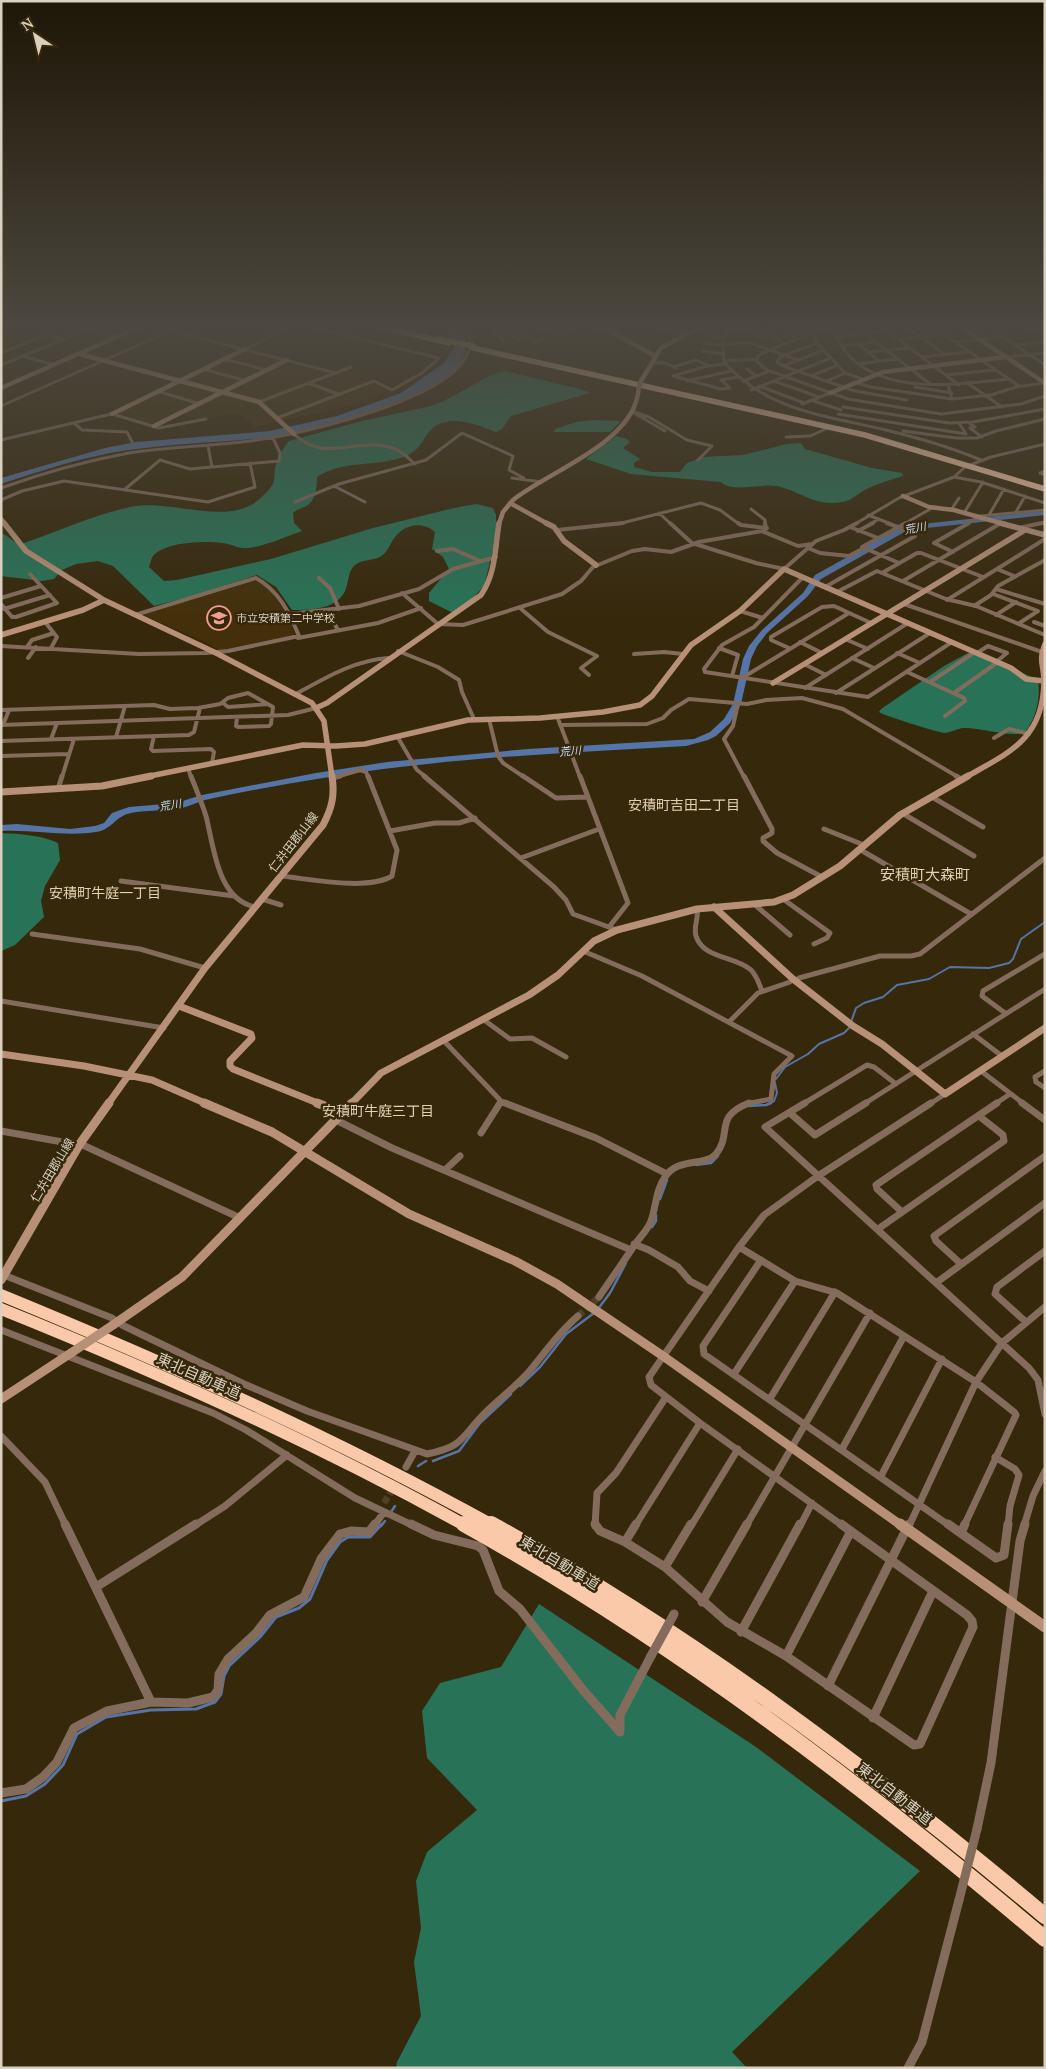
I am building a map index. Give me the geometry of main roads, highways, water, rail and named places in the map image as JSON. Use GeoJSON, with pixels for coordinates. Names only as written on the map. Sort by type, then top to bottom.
{"type":"FeatureCollection","features":[{"type":"Feature","properties":{"kind":"highway"},"geometry":{"type":"LineString","coordinates":[[814,424],[971,464]]}},
{"type":"Feature","properties":{"kind":"highway"},"geometry":{"type":"LineString","coordinates":[[825,424],[898,441],[1045,488]]}},
{"type":"Feature","properties":{"kind":"highway","name":"東北自動車道"},"geometry":{"type":"LineString","coordinates":[[1,1296],[128,1347],[281,1416],[412,1481],[580,1575],[661,1626],[766,1697],[935,1825],[1045,1916]]}},
{"type":"Feature","properties":{"kind":"highway","name":"東北自動車道"},"geometry":{"type":"LineString","coordinates":[[1,1309],[119,1357],[273,1426],[405,1492],[563,1582],[653,1639],[757,1710],[830,1763],[927,1839],[1045,1938]]}},
{"type":"Feature","properties":{"kind":"water"},"geometry":{"type":"Polygon","coordinates":[[[303,424],[333,424],[285,435],[151,447],[96,456],[1,484],[1,478],[105,448],[136,442],[270,431],[303,424]]]}},
{"type":"Feature","properties":{"kind":"waterway","name":"荒川"},"geometry":{"type":"LineString","coordinates":[[1,828],[17,827],[70,832],[97,829],[107,825],[115,815],[129,810],[177,806],[202,798],[316,776],[387,765],[528,752],[696,741],[713,734],[721,728],[733,713],[742,688],[747,659],[753,646],[765,632],[805,595],[818,577],[906,528],[1045,513]]}},
{"type":"Feature","properties":{"kind":"waterway"},"geometry":{"type":"LineString","coordinates":[[851,1022],[856,1008],[864,1003],[883,997],[897,985],[929,979],[950,967],[989,968],[1009,963],[1013,959],[1021,939],[1045,922]]}},
{"type":"Feature","properties":{"kind":"waterway"},"geometry":{"type":"LineString","coordinates":[[776,1079],[785,1067],[808,1054],[819,1044],[844,1033],[850,1027]]}},
{"type":"Feature","properties":{"kind":"waterway"},"geometry":{"type":"LineString","coordinates":[[768,1104],[774,1101],[777,1093],[775,1083]]}},
{"type":"Feature","properties":{"kind":"waterway"},"geometry":{"type":"LineString","coordinates":[[749,1106],[771,1103]]}},
{"type":"Feature","properties":{"kind":"waterway"},"geometry":{"type":"LineString","coordinates":[[696,1165],[711,1163],[718,1156]]}},
{"type":"Feature","properties":{"kind":"waterway"},"geometry":{"type":"LineString","coordinates":[[660,1199],[667,1180]]}},
{"type":"Feature","properties":{"kind":"waterway"},"geometry":{"type":"LineString","coordinates":[[652,1227],[656,1221],[656,1215]]}},
{"type":"Feature","properties":{"kind":"waterway"},"geometry":{"type":"LineString","coordinates":[[598,1309],[610,1293],[626,1263]]}},
{"type":"Feature","properties":{"kind":"waterway"},"geometry":{"type":"LineString","coordinates":[[520,1386],[540,1367],[566,1334],[594,1313]]}},
{"type":"Feature","properties":{"kind":"waterway"},"geometry":{"type":"LineString","coordinates":[[433,1461],[459,1451],[480,1423],[511,1394]]}},
{"type":"Feature","properties":{"kind":"waterway"},"geometry":{"type":"LineString","coordinates":[[418,1466],[426,1461]]}},
{"type":"Feature","properties":{"kind":"waterway"},"geometry":{"type":"LineString","coordinates":[[391,1512],[395,1506]]}},
{"type":"Feature","properties":{"kind":"waterway"},"geometry":{"type":"LineString","coordinates":[[381,1526],[385,1521]]}},
{"type":"Feature","properties":{"kind":"waterway"},"geometry":{"type":"LineString","coordinates":[[1,1801],[26,1796],[45,1784],[63,1765],[77,1734],[106,1717],[151,1710],[196,1709],[215,1702],[221,1694],[224,1676],[229,1666],[260,1637],[276,1617],[299,1608],[310,1599],[327,1560],[340,1542],[348,1537],[370,1537],[382,1524]]}},
{"type":"Feature","properties":{"kind":"tunnel"},"geometry":{"type":"LineString","coordinates":[[578,1316],[599,1297]]}},
{"type":"Feature","properties":{"kind":"tunnel"},"geometry":{"type":"LineString","coordinates":[[384,1503],[401,1475]]}},
{"type":"Feature","properties":{"kind":"place","name":"市立安積第二中学校"},"geometry":{"type":"Point","coordinates":[219,618]}},
{"type":"Feature","properties":{"kind":"district","name":"安積町吉田二丁目"},"geometry":{"type":"Point","coordinates":[684,804]}},
{"type":"Feature","properties":{"kind":"district","name":"安積町大森町"},"geometry":{"type":"Point","coordinates":[925,874]}},
{"type":"Feature","properties":{"kind":"district","name":"安積町牛庭一丁目"},"geometry":{"type":"Point","coordinates":[105,892]}},
{"type":"Feature","properties":{"kind":"district","name":"安積町牛庭三丁目"},"geometry":{"type":"Point","coordinates":[378,1110]}}]}
